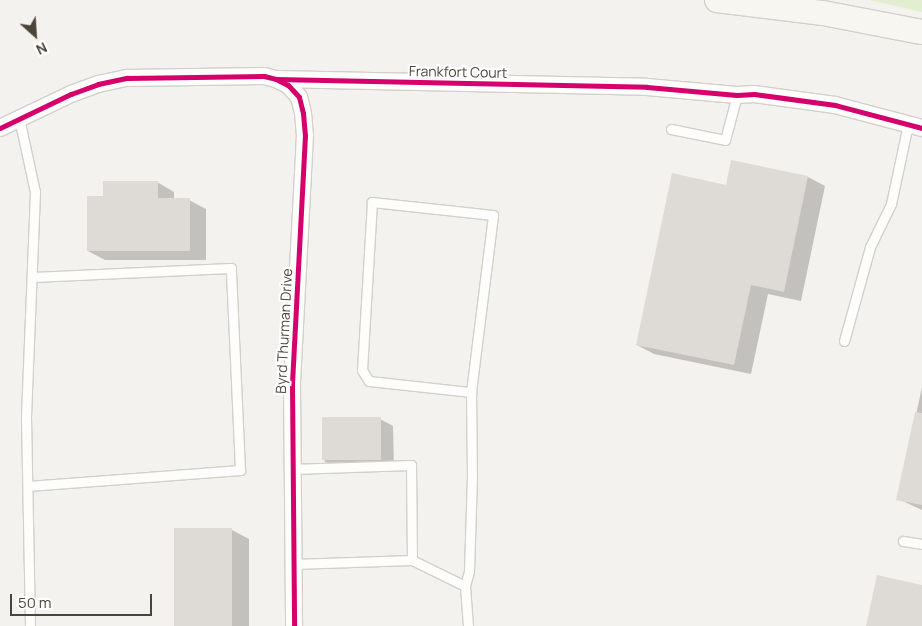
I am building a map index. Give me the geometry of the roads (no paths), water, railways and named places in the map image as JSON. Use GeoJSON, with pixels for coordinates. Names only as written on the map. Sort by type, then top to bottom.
{"type":"FeatureCollection","features":[{"type":"Feature","properties":{"kind":"main road"},"geometry":{"type":"LineString","coordinates":[[717,0],[823,13],[922,32]]}},
{"type":"Feature","properties":{"kind":"street","name":"Frankfort Court"},"geometry":{"type":"LineString","coordinates":[[0,128],[98,84],[127,78],[264,76],[276,79],[647,87],[754,94],[835,105],[915,126]]}},
{"type":"Feature","properties":{"kind":"street","name":"Byrd Thurman Drive"},"geometry":{"type":"LineString","coordinates":[[276,79],[288,85],[299,97],[305,135],[292,384],[294,626]]}},
{"type":"Feature","properties":{"kind":"lane"},"geometry":{"type":"LineString","coordinates":[[671,128],[725,140],[737,94]]}},
{"type":"Feature","properties":{"kind":"lane"},"geometry":{"type":"LineString","coordinates":[[19,118],[35,192],[26,416],[30,626]]}},
{"type":"Feature","properties":{"kind":"lane"},"geometry":{"type":"LineString","coordinates":[[844,341],[870,247],[891,204],[915,126]]}},
{"type":"Feature","properties":{"kind":"lane"},"geometry":{"type":"LineString","coordinates":[[468,626],[466,586],[469,571],[473,457],[471,392],[493,215],[372,202],[362,370],[369,381],[471,392]]}},
{"type":"Feature","properties":{"kind":"lane"},"geometry":{"type":"LineString","coordinates":[[28,486],[240,470],[231,268],[32,277]]}},
{"type":"Feature","properties":{"kind":"lane"},"geometry":{"type":"LineString","coordinates":[[292,469],[411,465],[412,560]]}},
{"type":"Feature","properties":{"kind":"lane"},"geometry":{"type":"LineString","coordinates":[[903,540],[922,544]]}},
{"type":"Feature","properties":{"kind":"lane"},"geometry":{"type":"LineString","coordinates":[[293,564],[412,560],[466,586]]}}]}
